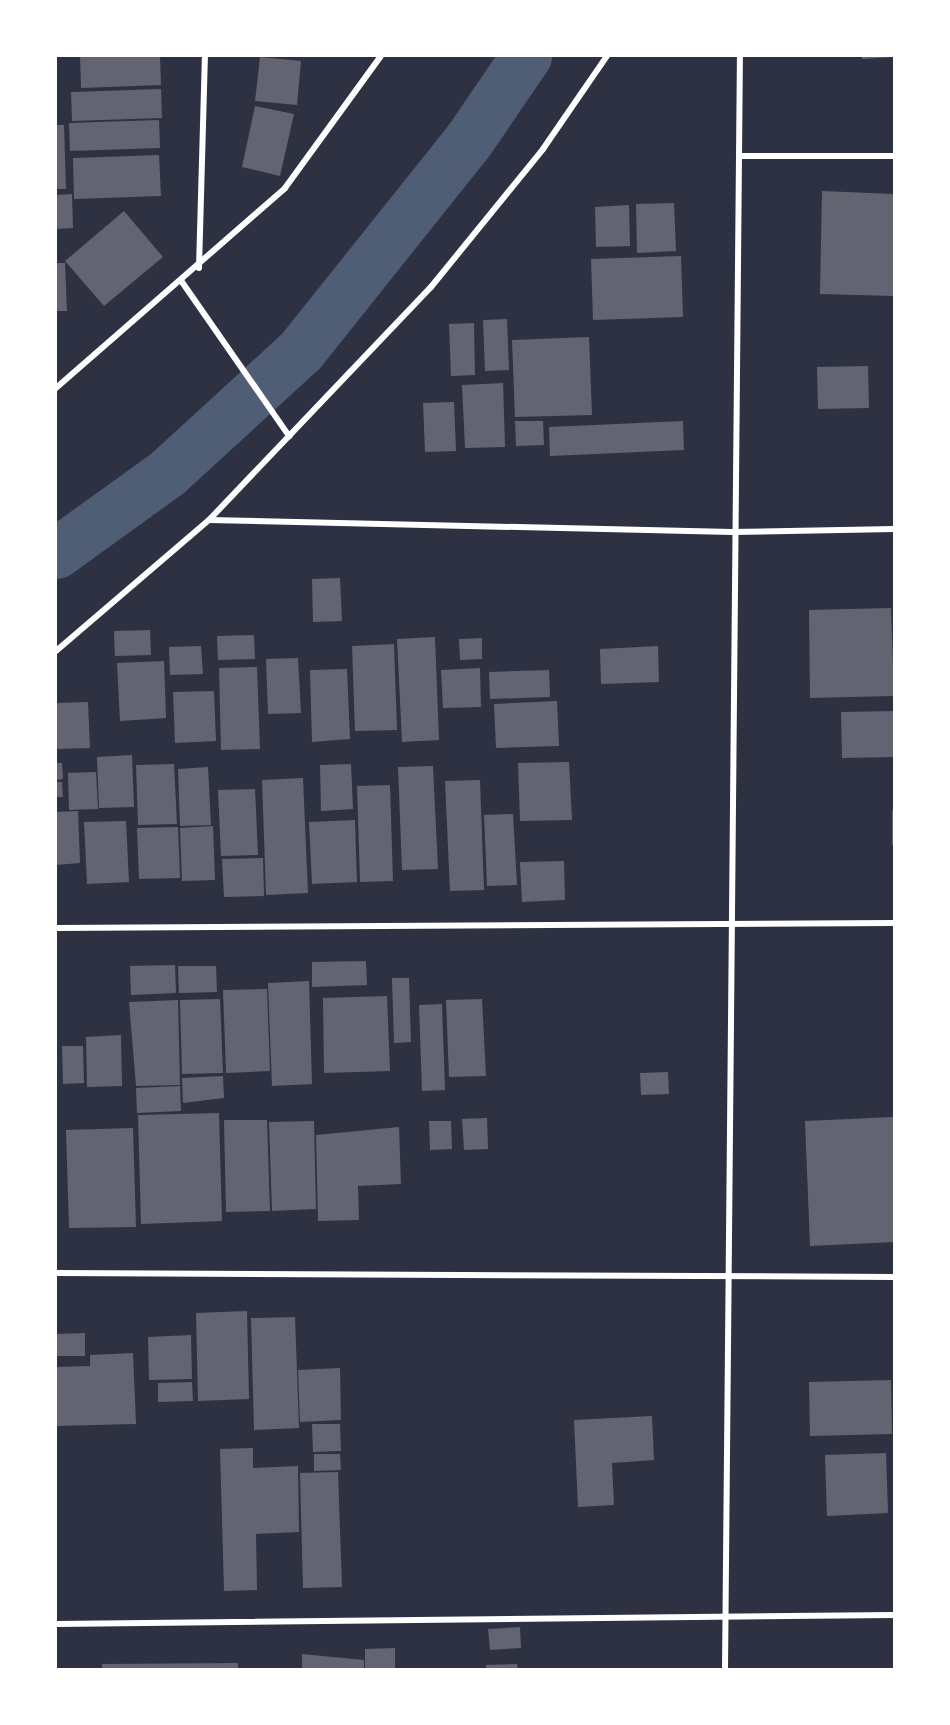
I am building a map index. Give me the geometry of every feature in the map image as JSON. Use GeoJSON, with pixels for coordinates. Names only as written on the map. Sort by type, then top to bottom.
{"type":"FeatureCollection","features":[{"type":"Feature","properties":{"kind":"street"},"geometry":{"type":"LineString","coordinates":[[199,268],[204,56]]}},
{"type":"Feature","properties":{"kind":"street"},"geometry":{"type":"LineString","coordinates":[[56,387],[199,268],[285,188],[381,56]]}},
{"type":"Feature","properties":{"kind":"street"},"geometry":{"type":"LineString","coordinates":[[56,651],[209,520],[431,287],[543,149],[607,56]]}},
{"type":"Feature","properties":{"kind":"street"},"geometry":{"type":"LineString","coordinates":[[725,1670],[725,1279],[732,532],[740,56]]}},
{"type":"Feature","properties":{"kind":"street"},"geometry":{"type":"LineString","coordinates":[[740,156],[894,156]]}},
{"type":"Feature","properties":{"kind":"street"},"geometry":{"type":"LineString","coordinates":[[182,282],[267,411],[289,436]]}},
{"type":"Feature","properties":{"kind":"street"},"geometry":{"type":"LineString","coordinates":[[209,520],[732,532],[894,530]]}},
{"type":"Feature","properties":{"kind":"street"},"geometry":{"type":"LineString","coordinates":[[56,928],[894,923]]}},
{"type":"Feature","properties":{"kind":"street"},"geometry":{"type":"LineString","coordinates":[[56,1273],[725,1279],[894,1277]]}},
{"type":"Feature","properties":{"kind":"street"},"geometry":{"type":"LineString","coordinates":[[56,1624],[894,1615]]}},
{"type":"Feature","properties":{"kind":"building"},"geometry":{"type":"Polygon","coordinates":[[[80,56],[160,56],[161,85],[81,88],[80,56]]]}},
{"type":"Feature","properties":{"kind":"building"},"geometry":{"type":"Polygon","coordinates":[[[862,56],[894,56],[894,57],[862,59],[862,56]]]}},
{"type":"Feature","properties":{"kind":"building"},"geometry":{"type":"Polygon","coordinates":[[[260,57],[301,61],[297,105],[255,101],[260,57]]]}},
{"type":"Feature","properties":{"kind":"building"},"geometry":{"type":"Polygon","coordinates":[[[161,89],[162,118],[72,121],[71,92],[161,89]]]}},
{"type":"Feature","properties":{"kind":"building"},"geometry":{"type":"Polygon","coordinates":[[[255,106],[294,114],[280,176],[242,167],[255,106]]]}},
{"type":"Feature","properties":{"kind":"building"},"geometry":{"type":"Polygon","coordinates":[[[159,120],[160,148],[70,151],[69,123],[159,120]]]}},
{"type":"Feature","properties":{"kind":"building"},"geometry":{"type":"Polygon","coordinates":[[[56,125],[64,125],[66,189],[56,189],[56,125]]]}},
{"type":"Feature","properties":{"kind":"building"},"geometry":{"type":"Polygon","coordinates":[[[159,155],[161,196],[74,199],[73,158],[159,155]]]}},
{"type":"Feature","properties":{"kind":"building"},"geometry":{"type":"Polygon","coordinates":[[[822,191],[894,194],[894,296],[820,294],[822,191]]]}},
{"type":"Feature","properties":{"kind":"building"},"geometry":{"type":"Polygon","coordinates":[[[72,194],[73,228],[56,229],[56,195],[72,194]]]}},
{"type":"Feature","properties":{"kind":"building"},"geometry":{"type":"Polygon","coordinates":[[[674,203],[676,251],[637,253],[636,204],[674,203]]]}},
{"type":"Feature","properties":{"kind":"building"},"geometry":{"type":"Polygon","coordinates":[[[629,205],[630,246],[596,247],[595,207],[629,205]]]}},
{"type":"Feature","properties":{"kind":"building"},"geometry":{"type":"Polygon","coordinates":[[[124,211],[163,257],[104,306],[65,261],[124,211]]]}},
{"type":"Feature","properties":{"kind":"building"},"geometry":{"type":"Polygon","coordinates":[[[681,256],[683,317],[593,320],[591,259],[681,256]]]}},
{"type":"Feature","properties":{"kind":"building"},"geometry":{"type":"Polygon","coordinates":[[[56,263],[65,263],[67,311],[56,311],[56,263]]]}},
{"type":"Feature","properties":{"kind":"building"},"geometry":{"type":"Polygon","coordinates":[[[507,319],[509,370],[485,371],[483,320],[507,319]]]}},
{"type":"Feature","properties":{"kind":"building"},"geometry":{"type":"Polygon","coordinates":[[[474,323],[475,375],[451,376],[449,324],[474,323]]]}},
{"type":"Feature","properties":{"kind":"building"},"geometry":{"type":"Polygon","coordinates":[[[589,337],[592,415],[515,417],[512,340],[589,337]]]}},
{"type":"Feature","properties":{"kind":"building"},"geometry":{"type":"Polygon","coordinates":[[[868,366],[869,408],[818,409],[817,367],[868,366]]]}},
{"type":"Feature","properties":{"kind":"building"},"geometry":{"type":"Polygon","coordinates":[[[503,383],[505,447],[465,448],[462,385],[503,383]]]}},
{"type":"Feature","properties":{"kind":"building"},"geometry":{"type":"Polygon","coordinates":[[[454,402],[456,451],[425,452],[423,403],[454,402]]]}},
{"type":"Feature","properties":{"kind":"building"},"geometry":{"type":"Polygon","coordinates":[[[515,421],[543,421],[544,445],[516,446],[515,421]]]}},
{"type":"Feature","properties":{"kind":"building"},"geometry":{"type":"Polygon","coordinates":[[[683,421],[684,450],[550,456],[549,427],[683,421]]]}},
{"type":"Feature","properties":{"kind":"building"},"geometry":{"type":"Polygon","coordinates":[[[340,578],[342,621],[313,622],[312,579],[340,578]]]}},
{"type":"Feature","properties":{"kind":"building"},"geometry":{"type":"Polygon","coordinates":[[[891,608],[894,696],[810,698],[809,610],[891,608]]]}},
{"type":"Feature","properties":{"kind":"building"},"geometry":{"type":"Polygon","coordinates":[[[150,630],[151,655],[115,656],[114,631],[150,630]]]}},
{"type":"Feature","properties":{"kind":"building"},"geometry":{"type":"Polygon","coordinates":[[[254,635],[255,659],[218,660],[217,636],[254,635]]]}},
{"type":"Feature","properties":{"kind":"building"},"geometry":{"type":"Polygon","coordinates":[[[435,637],[439,740],[402,742],[397,639],[435,637]]]}},
{"type":"Feature","properties":{"kind":"building"},"geometry":{"type":"Polygon","coordinates":[[[482,638],[482,659],[460,660],[459,639],[482,638]]]}},
{"type":"Feature","properties":{"kind":"building"},"geometry":{"type":"Polygon","coordinates":[[[394,644],[397,730],[355,731],[352,646],[394,644]]]}},
{"type":"Feature","properties":{"kind":"building"},"geometry":{"type":"Polygon","coordinates":[[[201,646],[203,674],[170,675],[169,647],[201,646]]]}},
{"type":"Feature","properties":{"kind":"building"},"geometry":{"type":"Polygon","coordinates":[[[658,646],[659,682],[601,684],[600,649],[658,646]]]}},
{"type":"Feature","properties":{"kind":"building"},"geometry":{"type":"Polygon","coordinates":[[[298,658],[301,713],[268,714],[266,659],[298,658]]]}},
{"type":"Feature","properties":{"kind":"building"},"geometry":{"type":"Polygon","coordinates":[[[164,661],[166,718],[120,721],[117,663],[164,661]]]}},
{"type":"Feature","properties":{"kind":"building"},"geometry":{"type":"Polygon","coordinates":[[[257,667],[260,749],[221,750],[219,668],[257,667]]]}},
{"type":"Feature","properties":{"kind":"building"},"geometry":{"type":"Polygon","coordinates":[[[480,668],[481,707],[443,708],[441,670],[480,668]]]}},
{"type":"Feature","properties":{"kind":"building"},"geometry":{"type":"Polygon","coordinates":[[[347,669],[350,739],[312,742],[310,670],[347,669]]]}},
{"type":"Feature","properties":{"kind":"building"},"geometry":{"type":"Polygon","coordinates":[[[549,670],[550,697],[490,699],[489,672],[549,670]]]}},
{"type":"Feature","properties":{"kind":"building"},"geometry":{"type":"Polygon","coordinates":[[[214,691],[216,741],[175,743],[173,692],[214,691]]]}},
{"type":"Feature","properties":{"kind":"building"},"geometry":{"type":"Polygon","coordinates":[[[557,701],[559,746],[496,748],[494,704],[557,701]]]}},
{"type":"Feature","properties":{"kind":"building"},"geometry":{"type":"Polygon","coordinates":[[[88,702],[90,748],[56,749],[56,703],[88,702]]]}},
{"type":"Feature","properties":{"kind":"building"},"geometry":{"type":"Polygon","coordinates":[[[894,711],[894,757],[842,758],[841,712],[894,711]]]}},
{"type":"Feature","properties":{"kind":"building"},"geometry":{"type":"Polygon","coordinates":[[[132,755],[134,807],[99,808],[97,757],[132,755]]]}},
{"type":"Feature","properties":{"kind":"building"},"geometry":{"type":"Polygon","coordinates":[[[569,762],[572,820],[520,821],[518,763],[569,762]]]}},
{"type":"Feature","properties":{"kind":"building"},"geometry":{"type":"Polygon","coordinates":[[[56,763],[62,763],[63,779],[56,780],[56,763]]]}},
{"type":"Feature","properties":{"kind":"building"},"geometry":{"type":"Polygon","coordinates":[[[174,764],[177,824],[138,825],[136,765],[174,764]]]}},
{"type":"Feature","properties":{"kind":"building"},"geometry":{"type":"Polygon","coordinates":[[[351,764],[353,809],[321,811],[320,765],[351,764]]]}},
{"type":"Feature","properties":{"kind":"building"},"geometry":{"type":"Polygon","coordinates":[[[433,766],[438,869],[402,870],[398,767],[433,766]]]}},
{"type":"Feature","properties":{"kind":"building"},"geometry":{"type":"Polygon","coordinates":[[[208,767],[211,825],[180,826],[178,769],[208,767]]]}},
{"type":"Feature","properties":{"kind":"building"},"geometry":{"type":"Polygon","coordinates":[[[96,772],[98,809],[69,810],[68,773],[96,772]]]}},
{"type":"Feature","properties":{"kind":"building"},"geometry":{"type":"Polygon","coordinates":[[[303,778],[308,893],[266,895],[262,780],[303,778]]]}},
{"type":"Feature","properties":{"kind":"building"},"geometry":{"type":"Polygon","coordinates":[[[480,780],[484,890],[450,891],[445,781],[480,780]]]}},
{"type":"Feature","properties":{"kind":"building"},"geometry":{"type":"Polygon","coordinates":[[[56,782],[62,782],[63,797],[56,797],[56,782]]]}},
{"type":"Feature","properties":{"kind":"building"},"geometry":{"type":"Polygon","coordinates":[[[390,785],[393,881],[360,882],[357,786],[390,785]]]}},
{"type":"Feature","properties":{"kind":"building"},"geometry":{"type":"Polygon","coordinates":[[[255,789],[258,855],[221,856],[218,790],[255,789]]]}},
{"type":"Feature","properties":{"kind":"building"},"geometry":{"type":"Polygon","coordinates":[[[892,810],[894,810],[894,845],[892,845],[892,810]]]}},
{"type":"Feature","properties":{"kind":"building"},"geometry":{"type":"Polygon","coordinates":[[[78,811],[80,863],[56,865],[56,812],[78,811]]]}},
{"type":"Feature","properties":{"kind":"building"},"geometry":{"type":"Polygon","coordinates":[[[513,814],[517,885],[487,886],[484,815],[513,814]]]}},
{"type":"Feature","properties":{"kind":"building"},"geometry":{"type":"Polygon","coordinates":[[[355,820],[357,882],[312,884],[309,822],[355,820]]]}},
{"type":"Feature","properties":{"kind":"building"},"geometry":{"type":"Polygon","coordinates":[[[126,821],[129,882],[87,884],[84,822],[126,821]]]}},
{"type":"Feature","properties":{"kind":"building"},"geometry":{"type":"Polygon","coordinates":[[[213,826],[215,880],[182,881],[180,828],[213,826]]]}},
{"type":"Feature","properties":{"kind":"building"},"geometry":{"type":"Polygon","coordinates":[[[178,827],[180,878],[139,879],[137,828],[178,827]]]}},
{"type":"Feature","properties":{"kind":"building"},"geometry":{"type":"Polygon","coordinates":[[[263,858],[264,896],[224,897],[222,859],[263,858]]]}},
{"type":"Feature","properties":{"kind":"building"},"geometry":{"type":"Polygon","coordinates":[[[564,861],[565,900],[522,902],[520,862],[564,861]]]}},
{"type":"Feature","properties":{"kind":"building"},"geometry":{"type":"Polygon","coordinates":[[[366,961],[367,985],[312,987],[312,962],[366,961]]]}},
{"type":"Feature","properties":{"kind":"building"},"geometry":{"type":"Polygon","coordinates":[[[175,965],[176,993],[131,995],[130,966],[175,965]]]}},
{"type":"Feature","properties":{"kind":"building"},"geometry":{"type":"Polygon","coordinates":[[[178,966],[216,966],[217,992],[179,993],[178,966]]]}},
{"type":"Feature","properties":{"kind":"building"},"geometry":{"type":"Polygon","coordinates":[[[392,978],[409,978],[411,1042],[394,1043],[392,978]]]}},
{"type":"Feature","properties":{"kind":"building"},"geometry":{"type":"Polygon","coordinates":[[[309,981],[312,1084],[272,1086],[268,983],[309,981]]]}},
{"type":"Feature","properties":{"kind":"building"},"geometry":{"type":"Polygon","coordinates":[[[267,989],[270,1071],[226,1073],[223,990],[267,989]]]}},
{"type":"Feature","properties":{"kind":"building"},"geometry":{"type":"Polygon","coordinates":[[[387,996],[390,1071],[324,1073],[323,998],[387,996]]]}},
{"type":"Feature","properties":{"kind":"building"},"geometry":{"type":"Polygon","coordinates":[[[220,999],[223,1073],[182,1074],[180,1000],[220,999]]]}},
{"type":"Feature","properties":{"kind":"building"},"geometry":{"type":"Polygon","coordinates":[[[482,999],[486,1076],[449,1077],[446,1000],[482,999]]]}},
{"type":"Feature","properties":{"kind":"building"},"geometry":{"type":"Polygon","coordinates":[[[178,1000],[180,1085],[136,1086],[129,1002],[178,1000]]]}},
{"type":"Feature","properties":{"kind":"building"},"geometry":{"type":"Polygon","coordinates":[[[442,1004],[445,1090],[422,1091],[419,1005],[442,1004]]]}},
{"type":"Feature","properties":{"kind":"building"},"geometry":{"type":"Polygon","coordinates":[[[121,1035],[122,1086],[87,1087],[86,1037],[121,1035]]]}},
{"type":"Feature","properties":{"kind":"building"},"geometry":{"type":"Polygon","coordinates":[[[62,1046],[83,1046],[84,1083],[63,1084],[62,1046]]]}},
{"type":"Feature","properties":{"kind":"building"},"geometry":{"type":"Polygon","coordinates":[[[668,1072],[669,1094],[641,1095],[640,1073],[668,1072]]]}},
{"type":"Feature","properties":{"kind":"building"},"geometry":{"type":"Polygon","coordinates":[[[223,1076],[224,1098],[183,1103],[182,1078],[223,1076]]]}},
{"type":"Feature","properties":{"kind":"building"},"geometry":{"type":"Polygon","coordinates":[[[180,1086],[181,1111],[137,1113],[136,1088],[180,1086]]]}},
{"type":"Feature","properties":{"kind":"building"},"geometry":{"type":"Polygon","coordinates":[[[219,1113],[222,1221],[141,1224],[138,1115],[219,1113]]]}},
{"type":"Feature","properties":{"kind":"building"},"geometry":{"type":"Polygon","coordinates":[[[893,1117],[894,1242],[810,1246],[805,1121],[893,1117]]]}},
{"type":"Feature","properties":{"kind":"building"},"geometry":{"type":"Polygon","coordinates":[[[487,1118],[488,1149],[464,1150],[462,1119],[487,1118]]]}},
{"type":"Feature","properties":{"kind":"building"},"geometry":{"type":"Polygon","coordinates":[[[224,1120],[267,1120],[270,1211],[226,1212],[224,1120]]]}},
{"type":"Feature","properties":{"kind":"building"},"geometry":{"type":"Polygon","coordinates":[[[314,1121],[316,1209],[272,1211],[269,1122],[314,1121]]]}},
{"type":"Feature","properties":{"kind":"building"},"geometry":{"type":"Polygon","coordinates":[[[429,1121],[451,1121],[452,1149],[430,1150],[429,1121]]]}},
{"type":"Feature","properties":{"kind":"building"},"geometry":{"type":"Polygon","coordinates":[[[399,1127],[401,1184],[358,1186],[359,1220],[318,1221],[316,1135],[399,1127]]]}},
{"type":"Feature","properties":{"kind":"building"},"geometry":{"type":"Polygon","coordinates":[[[133,1128],[136,1227],[69,1228],[66,1130],[133,1128]]]}},
{"type":"Feature","properties":{"kind":"building"},"geometry":{"type":"Polygon","coordinates":[[[247,1311],[249,1399],[198,1401],[196,1313],[247,1311]]]}},
{"type":"Feature","properties":{"kind":"building"},"geometry":{"type":"Polygon","coordinates":[[[295,1317],[299,1428],[254,1430],[251,1318],[295,1317]]]}},
{"type":"Feature","properties":{"kind":"building"},"geometry":{"type":"Polygon","coordinates":[[[85,1333],[85,1356],[56,1356],[56,1334],[85,1333]]]}},
{"type":"Feature","properties":{"kind":"building"},"geometry":{"type":"Polygon","coordinates":[[[191,1335],[192,1379],[149,1380],[148,1337],[191,1335]]]}},
{"type":"Feature","properties":{"kind":"building"},"geometry":{"type":"Polygon","coordinates":[[[133,1353],[136,1424],[56,1426],[56,1367],[90,1366],[90,1355],[133,1353]]]}},
{"type":"Feature","properties":{"kind":"building"},"geometry":{"type":"Polygon","coordinates":[[[340,1368],[341,1420],[300,1422],[298,1370],[340,1368]]]}},
{"type":"Feature","properties":{"kind":"building"},"geometry":{"type":"Polygon","coordinates":[[[891,1380],[892,1434],[810,1436],[809,1382],[891,1380]]]}},
{"type":"Feature","properties":{"kind":"building"},"geometry":{"type":"Polygon","coordinates":[[[192,1382],[193,1401],[158,1402],[158,1383],[192,1382]]]}},
{"type":"Feature","properties":{"kind":"building"},"geometry":{"type":"Polygon","coordinates":[[[652,1416],[654,1460],[612,1463],[614,1505],[578,1507],[574,1420],[652,1416]]]}},
{"type":"Feature","properties":{"kind":"building"},"geometry":{"type":"Polygon","coordinates":[[[312,1424],[340,1424],[341,1451],[313,1452],[312,1424]]]}},
{"type":"Feature","properties":{"kind":"building"},"geometry":{"type":"Polygon","coordinates":[[[253,1448],[253,1468],[298,1466],[299,1532],[256,1534],[257,1590],[224,1591],[220,1449],[253,1448]]]}},
{"type":"Feature","properties":{"kind":"building"},"geometry":{"type":"Polygon","coordinates":[[[886,1453],[888,1513],[827,1516],[825,1455],[886,1453]]]}},
{"type":"Feature","properties":{"kind":"building"},"geometry":{"type":"Polygon","coordinates":[[[314,1454],[340,1454],[341,1470],[314,1471],[314,1454]]]}},
{"type":"Feature","properties":{"kind":"building"},"geometry":{"type":"Polygon","coordinates":[[[338,1472],[342,1587],[303,1588],[300,1473],[338,1472]]]}},
{"type":"Feature","properties":{"kind":"building"},"geometry":{"type":"Polygon","coordinates":[[[520,1627],[521,1648],[490,1650],[488,1629],[520,1627]]]}},
{"type":"Feature","properties":{"kind":"building"},"geometry":{"type":"Polygon","coordinates":[[[395,1648],[395,1670],[365,1670],[365,1649],[395,1648]]]}},
{"type":"Feature","properties":{"kind":"building"},"geometry":{"type":"Polygon","coordinates":[[[302,1654],[364,1660],[364,1670],[302,1670],[302,1654]]]}},
{"type":"Feature","properties":{"kind":"building"},"geometry":{"type":"Polygon","coordinates":[[[238,1663],[238,1670],[102,1670],[102,1664],[238,1663]]]}},
{"type":"Feature","properties":{"kind":"building"},"geometry":{"type":"Polygon","coordinates":[[[517,1664],[518,1670],[486,1670],[486,1665],[517,1664]]]}},
{"type":"Feature","properties":{"kind":"waterway"},"geometry":{"type":"LineString","coordinates":[[56,553],[167,473],[301,350],[468,141],[526,56]]}}]}
